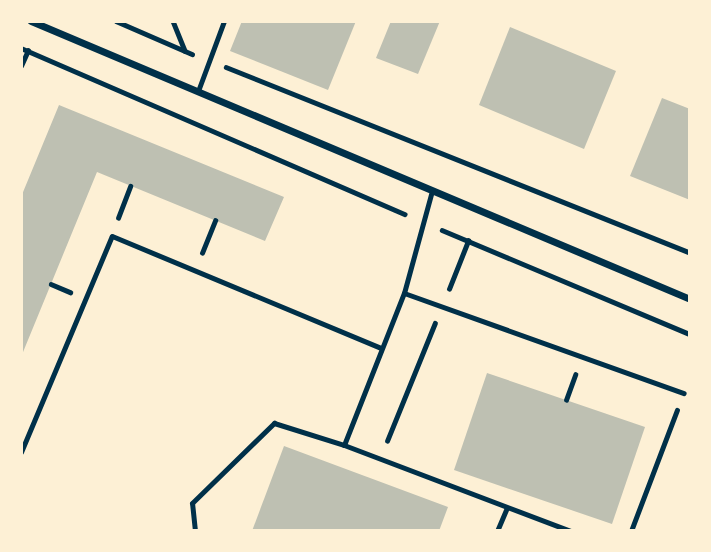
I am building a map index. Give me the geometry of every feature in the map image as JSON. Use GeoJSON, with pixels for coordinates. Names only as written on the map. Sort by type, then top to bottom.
{"type":"FeatureCollection","features":[{"type":"Feature","properties":{"kind":"street"},"geometry":{"type":"LineString","coordinates":[[31,21],[431,194],[690,299]]}},
{"type":"Feature","properties":{"kind":"lane"},"geometry":{"type":"LineString","coordinates":[[198,91],[225,21]]}},
{"type":"Feature","properties":{"kind":"lane"},"geometry":{"type":"LineString","coordinates":[[344,445],[404,293],[431,194]]}},
{"type":"Feature","properties":{"kind":"lane"},"geometry":{"type":"LineString","coordinates":[[21,452],[112,236],[381,348]]}},
{"type":"Feature","properties":{"kind":"lane"},"geometry":{"type":"LineString","coordinates":[[404,293],[684,393]]}},
{"type":"Feature","properties":{"kind":"lane"},"geometry":{"type":"LineString","coordinates":[[195,531],[192,503],[274,423],[344,445],[570,531]]}},
{"type":"Feature","properties":{"kind":"lane"},"geometry":{"type":"LineString","coordinates":[[497,531],[507,508]]}},
{"type":"Feature","properties":{"kind":"path"},"geometry":{"type":"LineString","coordinates":[[116,21],[690,253]]}},
{"type":"Feature","properties":{"kind":"path"},"geometry":{"type":"LineString","coordinates":[[173,21],[186,51]]}},
{"type":"Feature","properties":{"kind":"path"},"geometry":{"type":"LineString","coordinates":[[21,48],[690,334]]}},
{"type":"Feature","properties":{"kind":"path"},"geometry":{"type":"LineString","coordinates":[[21,66],[28,51]]}},
{"type":"Feature","properties":{"kind":"path"},"geometry":{"type":"LineString","coordinates":[[112,236],[130,186]]}},
{"type":"Feature","properties":{"kind":"path"},"geometry":{"type":"LineString","coordinates":[[194,271],[215,221]]}},
{"type":"Feature","properties":{"kind":"path"},"geometry":{"type":"LineString","coordinates":[[380,459],[468,241]]}},
{"type":"Feature","properties":{"kind":"path"},"geometry":{"type":"LineString","coordinates":[[566,400],[581,356]]}},
{"type":"Feature","properties":{"kind":"path"},"geometry":{"type":"LineString","coordinates":[[631,531],[684,393]]}},
{"type":"Feature","properties":{"kind":"building"},"geometry":{"type":"Polygon","coordinates":[[[242,21],[356,21],[328,90],[230,51],[242,21]]]}},
{"type":"Feature","properties":{"kind":"building"},"geometry":{"type":"Polygon","coordinates":[[[391,21],[440,21],[418,74],[376,58],[391,21]]]}},
{"type":"Feature","properties":{"kind":"building"},"geometry":{"type":"Polygon","coordinates":[[[510,27],[616,71],[584,149],[479,105],[510,27]]]}},
{"type":"Feature","properties":{"kind":"building"},"geometry":{"type":"Polygon","coordinates":[[[662,98],[690,109],[690,200],[630,176],[662,98]]]}},
{"type":"Feature","properties":{"kind":"building"},"geometry":{"type":"Polygon","coordinates":[[[59,105],[284,197],[265,241],[97,172],[21,357],[21,197],[59,105]]]}},
{"type":"Feature","properties":{"kind":"building"},"geometry":{"type":"Polygon","coordinates":[[[487,373],[645,427],[612,524],[454,470],[487,373]]]}},
{"type":"Feature","properties":{"kind":"building"},"geometry":{"type":"Polygon","coordinates":[[[284,446],[448,507],[439,531],[252,531],[284,446]]]}}]}
